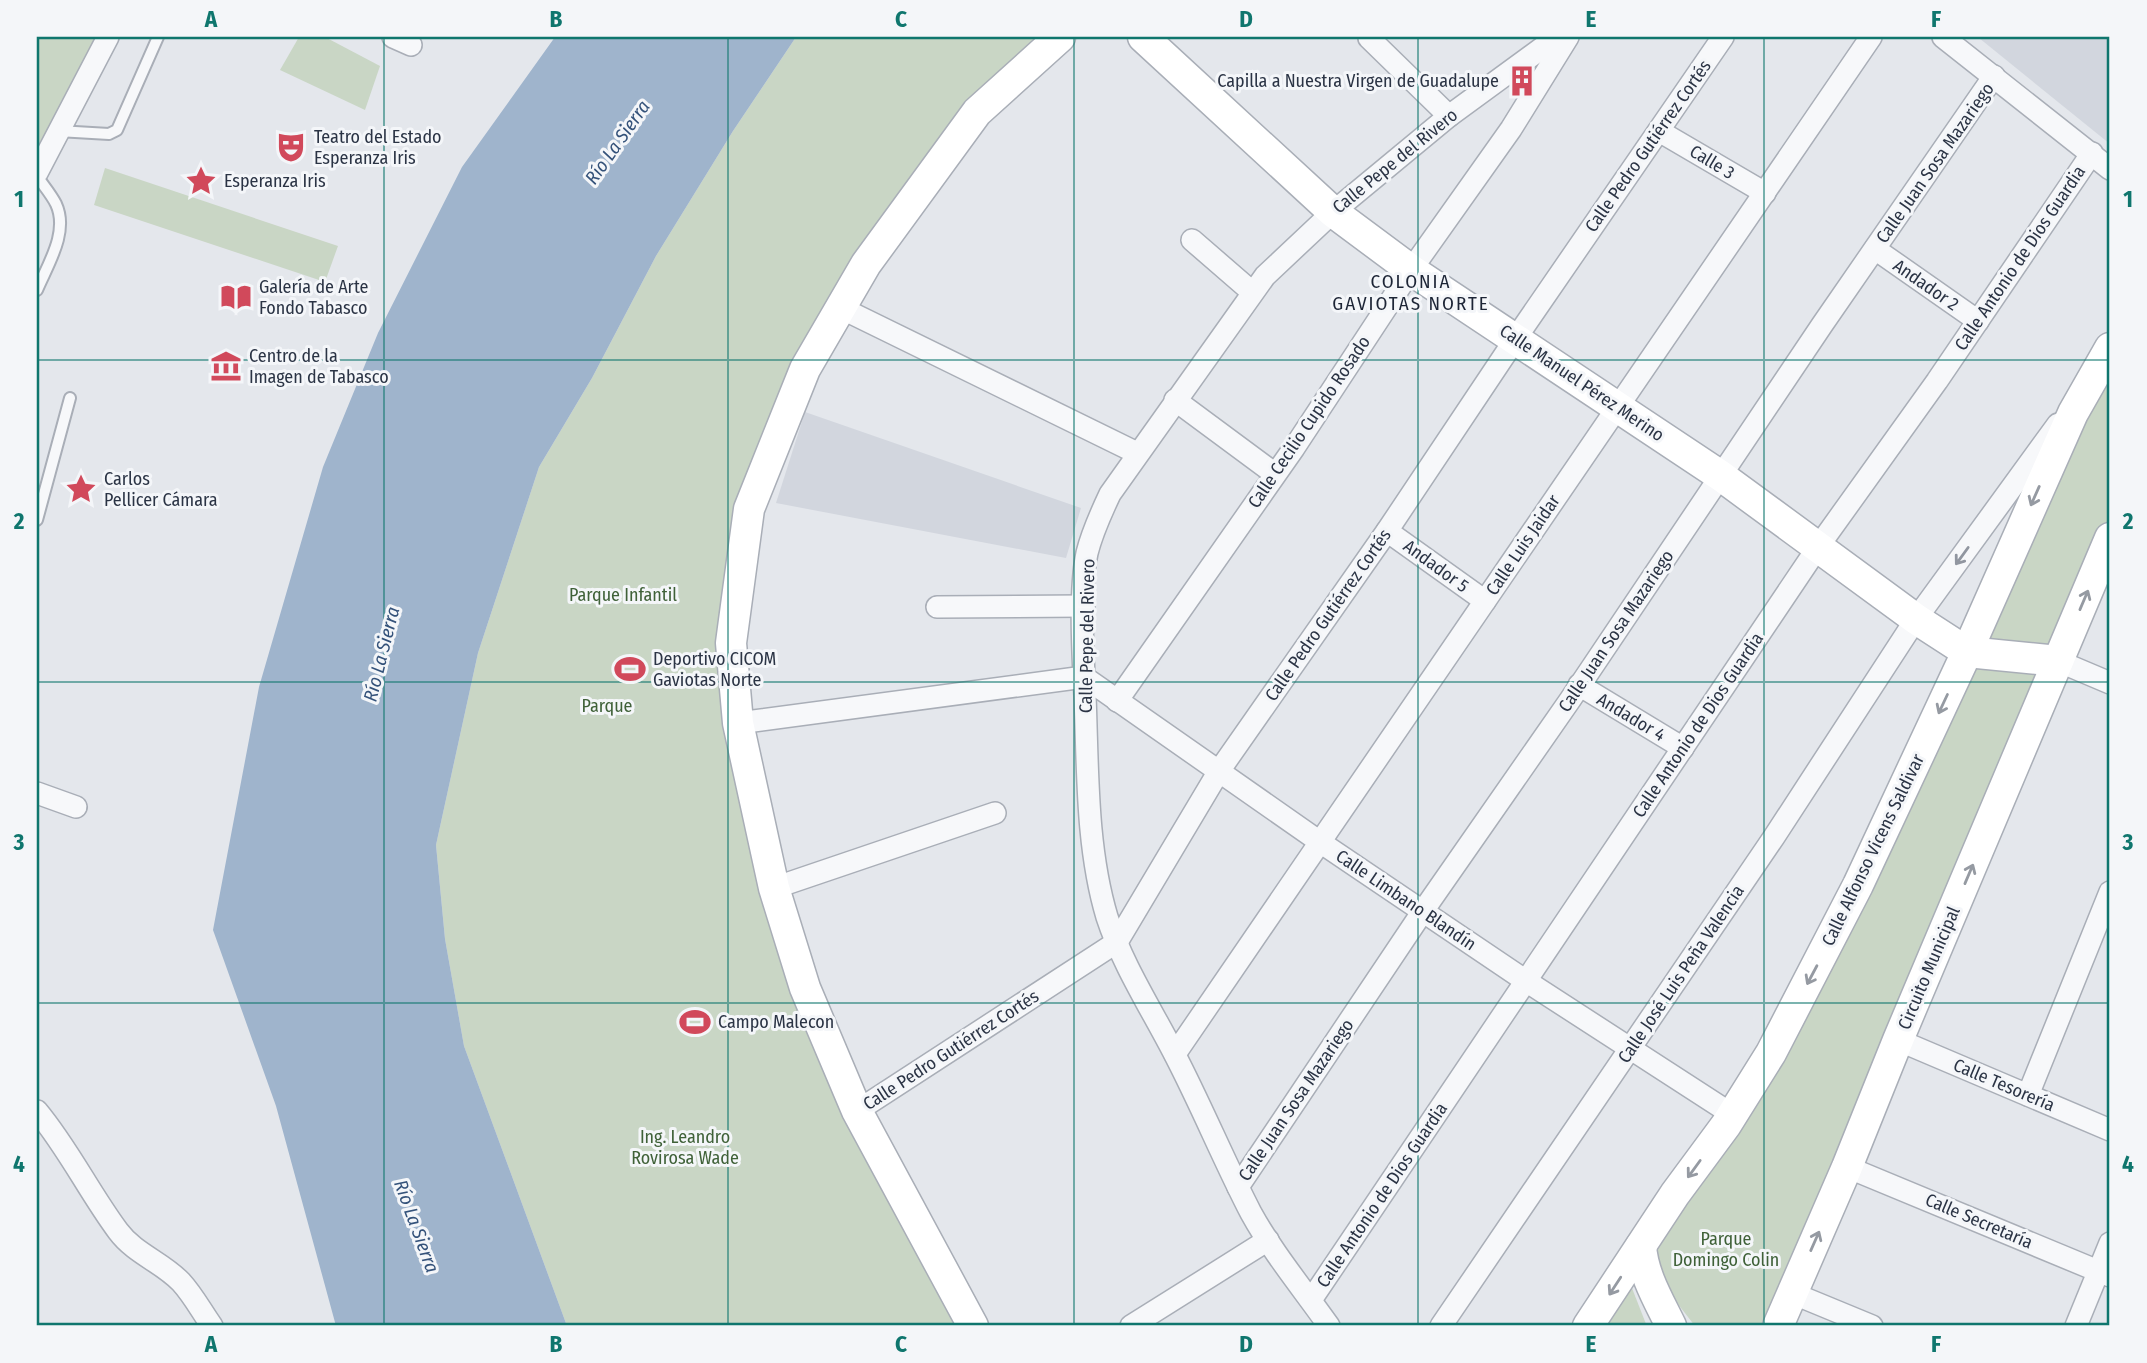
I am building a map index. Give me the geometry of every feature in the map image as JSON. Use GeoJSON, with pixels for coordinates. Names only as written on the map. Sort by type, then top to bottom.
{"type":"FeatureCollection","features":[{"type":"Feature","properties":{"kind":"main road"},"geometry":{"type":"LineString","coordinates":[[974,1326],[857,1111],[805,988],[774,888],[738,723],[731,643],[749,509],[805,369],[866,264],[977,112],[1060,37]]}},
{"type":"Feature","properties":{"kind":"main road","name":"Calle Manuel Pérez Merino"},"geometry":{"type":"LineString","coordinates":[[1143,37],[1332,212],[1411,270],[1721,476],[1916,618],[1967,652],[2058,662]]}},
{"type":"Feature","properties":{"kind":"main road","name":"Calle Alfonso Vicens Saldivar"},"geometry":{"type":"LineString","coordinates":[[1588,1326],[1732,1115],[1771,1053],[1829,942],[1967,652],[2089,382],[2110,348]]}},
{"type":"Feature","properties":{"kind":"main road"},"geometry":{"type":"LineString","coordinates":[[2058,662],[2107,553]]}},
{"type":"Feature","properties":{"kind":"main road","name":"Circuito Municipal"},"geometry":{"type":"LineString","coordinates":[[1777,1326],[1847,1167],[2058,662]]}},
{"type":"Feature","properties":{"kind":"main road"},"geometry":{"type":"LineString","coordinates":[[1641,1247],[1641,1257],[1649,1282],[1671,1326]]}},
{"type":"Feature","properties":{"kind":"street"},"geometry":{"type":"LineString","coordinates":[[37,174],[108,37]]}},
{"type":"Feature","properties":{"kind":"street","name":"Calle Pepe del Rivero"},"geometry":{"type":"LineString","coordinates":[[1329,1326],[1268,1240],[1238,1187],[1175,1054],[1117,942],[1107,916],[1094,850],[1084,677],[1087,552],[1110,494],[1265,276],[1332,212],[1450,116],[1557,37]]}},
{"type":"Feature","properties":{"kind":"street","name":"Calle Cecilio Cupido Rosado"},"geometry":{"type":"LineString","coordinates":[[1117,701],[1275,474],[1411,270],[1511,130],[1568,37]]}},
{"type":"Feature","properties":{"kind":"street","name":"Calle Pedro Gutiérrez Cortés"},"geometry":{"type":"LineString","coordinates":[[857,1111],[1117,942],[1219,771],[1387,531],[1723,37]]}},
{"type":"Feature","properties":{"kind":"street","name":"Calle Luis Jaidar"},"geometry":{"type":"LineString","coordinates":[[1175,1054],[1871,37]]}},
{"type":"Feature","properties":{"kind":"street"},"geometry":{"type":"LineString","coordinates":[[1943,37],[2110,169]]}},
{"type":"Feature","properties":{"kind":"street"},"geometry":{"type":"LineString","coordinates":[[1369,38],[1450,116]]}},
{"type":"Feature","properties":{"kind":"street","name":"Calle Juan Sosa Mazariego"},"geometry":{"type":"LineString","coordinates":[[1238,1187],[1423,911],[1994,76]]}},
{"type":"Feature","properties":{"kind":"street","name":"Calle 3"},"geometry":{"type":"LineString","coordinates":[[1659,131],[1765,193]]}},
{"type":"Feature","properties":{"kind":"street","name":"Calle Antonio de Dios Guardia"},"geometry":{"type":"LineString","coordinates":[[1311,1300],[1818,547],[1978,321],[2092,153]]}},
{"type":"Feature","properties":{"kind":"street"},"geometry":{"type":"LineString","coordinates":[[1192,240],[1252,292]]}},
{"type":"Feature","properties":{"kind":"street","name":"Andador 2"},"geometry":{"type":"LineString","coordinates":[[1875,249],[1978,321]]}},
{"type":"Feature","properties":{"kind":"street"},"geometry":{"type":"LineString","coordinates":[[841,308],[1137,453]]}},
{"type":"Feature","properties":{"kind":"street","name":"Calle José Luis Peña Valencia"},"geometry":{"type":"LineString","coordinates":[[1441,1326],[1774,836],[1916,618],[2089,382]]}},
{"type":"Feature","properties":{"kind":"street"},"geometry":{"type":"LineString","coordinates":[[1175,400],[1275,474]]}},
{"type":"Feature","properties":{"kind":"street","name":"Andador 5"},"geometry":{"type":"LineString","coordinates":[[1387,531],[1485,601]]}},
{"type":"Feature","properties":{"kind":"street"},"geometry":{"type":"LineString","coordinates":[[937,607],[1084,606]]}},
{"type":"Feature","properties":{"kind":"street"},"geometry":{"type":"LineString","coordinates":[[2058,662],[2110,683]]}},
{"type":"Feature","properties":{"kind":"street"},"geometry":{"type":"LineString","coordinates":[[738,723],[1084,677]]}},
{"type":"Feature","properties":{"kind":"street","name":"Calle Limbano Blandín"},"geometry":{"type":"LineString","coordinates":[[1084,677],[1320,842],[1732,1115]]}},
{"type":"Feature","properties":{"kind":"street","name":"Andador 4"},"geometry":{"type":"LineString","coordinates":[[1579,685],[1683,748]]}},
{"type":"Feature","properties":{"kind":"street"},"geometry":{"type":"LineString","coordinates":[[37,793],[76,807]]}},
{"type":"Feature","properties":{"kind":"street"},"geometry":{"type":"LineString","coordinates":[[774,888],[995,813]]}},
{"type":"Feature","properties":{"kind":"street"},"geometry":{"type":"LineString","coordinates":[[2028,1094],[2110,892]]}},
{"type":"Feature","properties":{"kind":"street","name":"Calle Tesorería"},"geometry":{"type":"LineString","coordinates":[[1898,1040],[2110,1130]]}},
{"type":"Feature","properties":{"kind":"street"},"geometry":{"type":"LineString","coordinates":[[37,1111],[58,1136],[119,1232],[136,1251],[161,1265],[181,1283],[212,1326]]}},
{"type":"Feature","properties":{"kind":"street","name":"Calle Secretaría"},"geometry":{"type":"LineString","coordinates":[[1847,1167],[2104,1273]]}},
{"type":"Feature","properties":{"kind":"street"},"geometry":{"type":"LineString","coordinates":[[1131,1326],[1268,1240]]}},
{"type":"Feature","properties":{"kind":"street"},"geometry":{"type":"LineString","coordinates":[[2076,1326],[2104,1273],[2110,1243]]}},
{"type":"Feature","properties":{"kind":"street"},"geometry":{"type":"LineString","coordinates":[[1792,1293],[1872,1326]]}},
{"type":"Feature","properties":{"kind":"lane"},"geometry":{"type":"LineString","coordinates":[[58,131],[109,134],[117,130],[158,37]]}},
{"type":"Feature","properties":{"kind":"lane"},"geometry":{"type":"LineString","coordinates":[[37,174],[56,204],[62,222],[60,234],[37,290]]}},
{"type":"Feature","properties":{"kind":"lane"},"geometry":{"type":"LineString","coordinates":[[37,520],[71,398]]}},
{"type":"Feature","properties":{"kind":"shaded area"},"geometry":{"type":"Polygon","coordinates":[[[2110,37],[2110,144],[1979,38],[2110,37]]]}},
{"type":"Feature","properties":{"kind":"shaded area"},"geometry":{"type":"Polygon","coordinates":[[[805,412],[1081,508],[1066,558],[776,503],[805,412]]]}},
{"type":"Feature","properties":{"kind":"green space"},"geometry":{"type":"Polygon","coordinates":[[[37,37],[108,37],[37,173],[37,37]]]}},
{"type":"Feature","properties":{"kind":"green space"},"geometry":{"type":"Polygon","coordinates":[[[299,37],[325,37],[380,66],[365,110],[280,70],[299,37]]]}},
{"type":"Feature","properties":{"kind":"green space","name":"Ing. Leandro Rovirosa Wade"},"geometry":{"type":"Polygon","coordinates":[[[796,37],[1060,37],[977,112],[841,308],[749,509],[731,643],[805,988],[973,1326],[567,1326],[464,1046],[445,939],[436,845],[478,653],[539,467],[592,378],[656,256],[733,131],[796,37]]]}},
{"type":"Feature","properties":{"kind":"green space"},"geometry":{"type":"Polygon","coordinates":[[[105,168],[338,246],[325,282],[94,205],[105,168]]]}},
{"type":"Feature","properties":{"kind":"green space"},"geometry":{"type":"Polygon","coordinates":[[[2110,364],[2110,516],[2057,658],[1977,647],[2110,364]]]}},
{"type":"Feature","properties":{"kind":"green space","name":"Parque Domingo Colin"},"geometry":{"type":"Polygon","coordinates":[[[1972,664],[2041,667],[1766,1326],[1695,1326],[1667,1290],[1652,1240],[1972,664]]]}},
{"type":"Feature","properties":{"kind":"green space"},"geometry":{"type":"Polygon","coordinates":[[[1630,1283],[1646,1324],[1603,1326],[1630,1283]]]}},
{"type":"Feature","properties":{"kind":"water","name":"Río La Sierra"},"geometry":{"type":"Polygon","coordinates":[[[555,37],[796,37],[733,131],[656,256],[592,378],[539,467],[478,653],[436,845],[445,939],[464,1046],[567,1326],[336,1326],[276,1106],[213,930],[259,687],[323,467],[378,333],[462,167],[555,37]]]}},
{"type":"Feature","properties":{"kind":"place","name":"Capilla a Nuestra Virgen de Guadalupe"},"geometry":{"type":"Point","coordinates":[1522,81]}},
{"type":"Feature","properties":{"kind":"place","name":"Teatro del Estado Esperanza Iris"},"geometry":{"type":"Point","coordinates":[291,147]}},
{"type":"Feature","properties":{"kind":"place","name":"Esperanza Iris"},"geometry":{"type":"Point","coordinates":[201,181]}},
{"type":"Feature","properties":{"kind":"place","name":"Galería de Arte Fondo Tabasco"},"geometry":{"type":"Point","coordinates":[236,297]}},
{"type":"Feature","properties":{"kind":"place","name":"Centro de la Imagen de Tabasco"},"geometry":{"type":"Point","coordinates":[226,366]}},
{"type":"Feature","properties":{"kind":"place","name":"Carlos Pellicer Cámara"},"geometry":{"type":"Point","coordinates":[81,489]}},
{"type":"Feature","properties":{"kind":"place","name":"Deportivo CICOM Gaviotas Norte"},"geometry":{"type":"Point","coordinates":[630,669]}},
{"type":"Feature","properties":{"kind":"place","name":"Campo Malecon"},"geometry":{"type":"Point","coordinates":[695,1022]}},
{"type":"Feature","properties":{"kind":"district","name":"COLONIA GAVIOTAS NORTE"},"geometry":{"type":"Point","coordinates":[1411,292]}},
{"type":"Feature","properties":{"kind":"park label","name":"Parque Infantil"},"geometry":{"type":"Point","coordinates":[623,595]}},
{"type":"Feature","properties":{"kind":"park label","name":"Parque"},"geometry":{"type":"Point","coordinates":[607,706]}}]}
